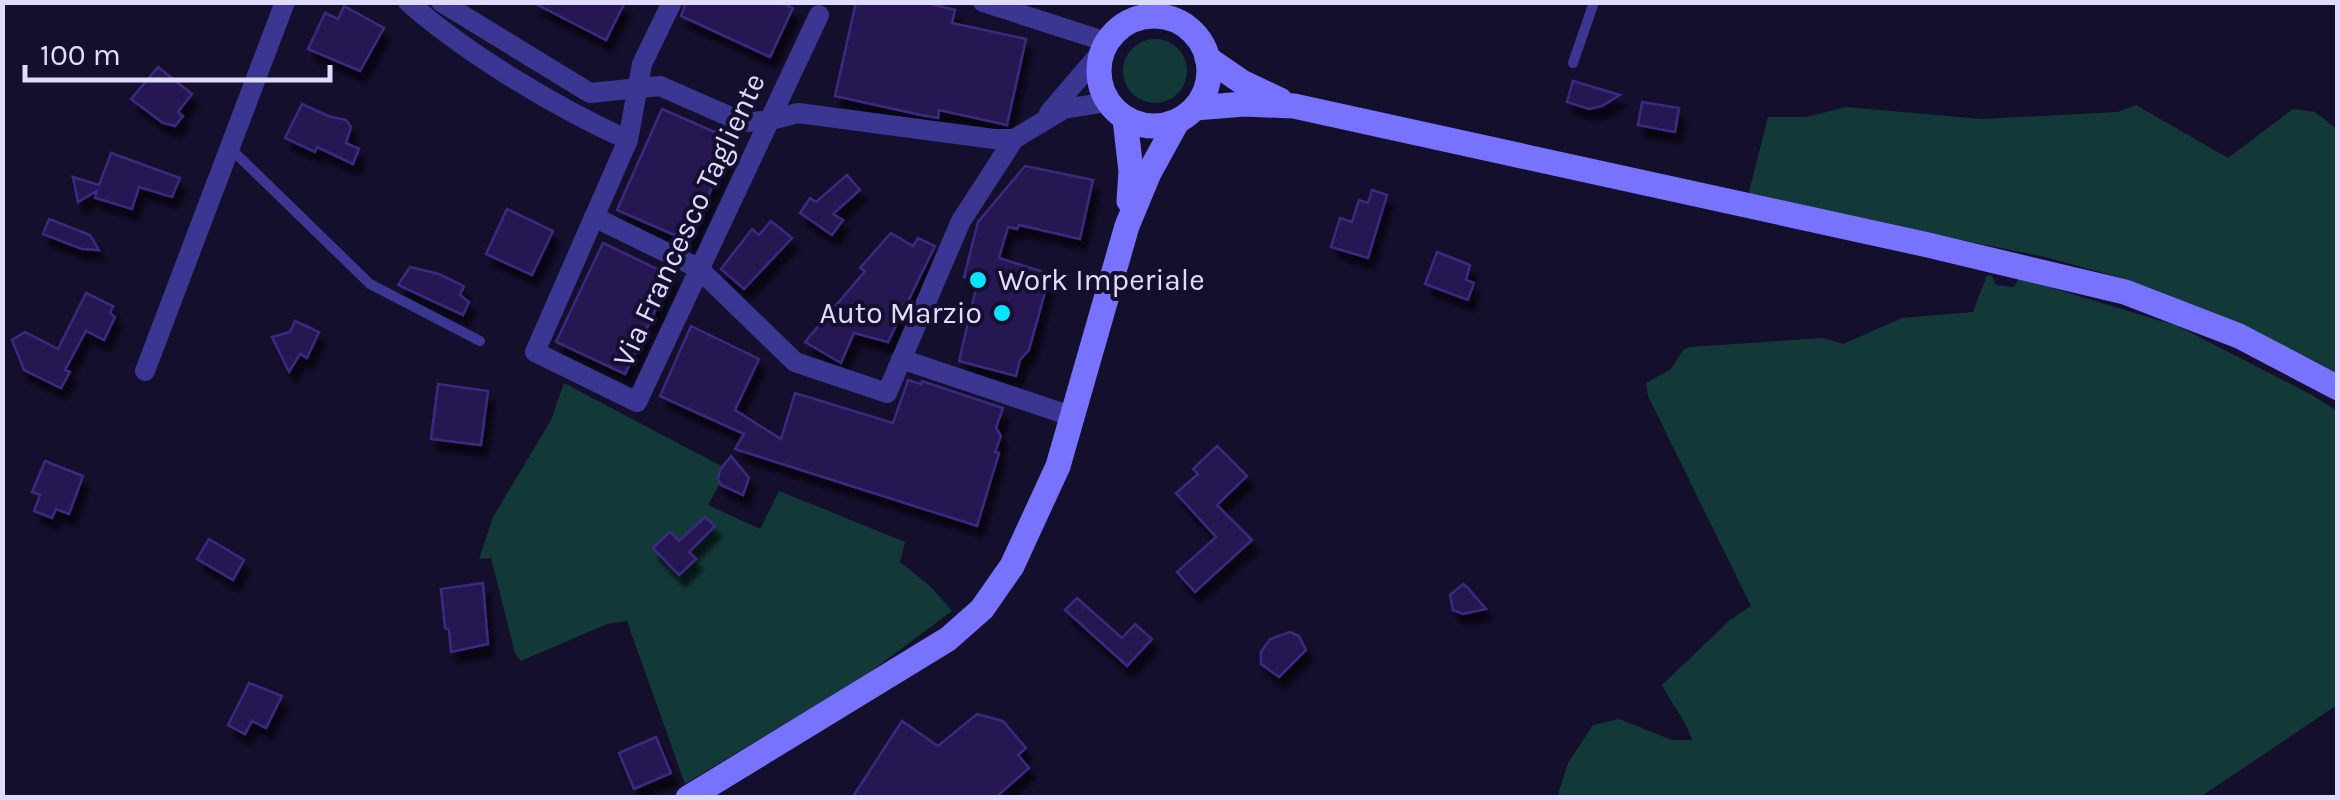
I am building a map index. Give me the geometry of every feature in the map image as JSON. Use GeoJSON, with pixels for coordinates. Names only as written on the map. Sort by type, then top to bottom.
{"type":"FeatureCollection","features":[{"type":"Feature","properties":{"kind":"main road"},"geometry":{"type":"LineString","coordinates":[[699,795],[948,640],[982,609],[1020,550],[1058,466],[1127,226],[1149,172],[1204,93],[1209,76],[1208,58],[1188,15],[1176,20],[1152,9],[1131,20],[1104,46],[1098,68],[1100,86],[1116,111],[1131,171],[1127,226]]}},
{"type":"Feature","properties":{"kind":"main road"},"geometry":{"type":"LineString","coordinates":[[1208,58],[1242,82],[1294,106]]}},
{"type":"Feature","properties":{"kind":"main road"},"geometry":{"type":"LineString","coordinates":[[1116,111],[1142,126],[1159,126],[1186,115],[1244,104],[1294,106],[1928,244],[2126,292],[2239,336],[2338,388]]}},
{"type":"Feature","properties":{"kind":"street"},"geometry":{"type":"LineString","coordinates":[[145,371],[285,2]]}},
{"type":"Feature","properties":{"kind":"street"},"geometry":{"type":"LineString","coordinates":[[408,2],[578,117],[628,140]]}},
{"type":"Feature","properties":{"kind":"street"},"geometry":{"type":"LineString","coordinates":[[441,2],[590,93],[660,86],[742,122],[798,113],[1014,139]]}},
{"type":"Feature","properties":{"kind":"street"},"geometry":{"type":"LineString","coordinates":[[672,2],[642,64],[628,140],[594,218],[698,268],[795,362],[886,393],[960,221],[1014,139],[1064,109],[1116,111]]}},
{"type":"Feature","properties":{"kind":"street"},"geometry":{"type":"LineString","coordinates":[[983,2],[1104,46],[1038,126]]}},
{"type":"Feature","properties":{"kind":"street","name":"Via Francesco Tagliente"},"geometry":{"type":"LineString","coordinates":[[594,218],[535,352],[637,402],[818,15]]}},
{"type":"Feature","properties":{"kind":"street"},"geometry":{"type":"LineString","coordinates":[[901,359],[1071,416]]}},
{"type":"Feature","properties":{"kind":"lane"},"geometry":{"type":"LineString","coordinates":[[1573,62],[1594,2]]}},
{"type":"Feature","properties":{"kind":"lane"},"geometry":{"type":"LineString","coordinates":[[229,148],[370,284],[480,341]]}},
{"type":"Feature","properties":{"kind":"green space"},"geometry":{"type":"Polygon","coordinates":[[[1155,39],[1177,49],[1187,71],[1177,93],[1155,103],[1133,93],[1123,71],[1133,49],[1155,39]]]}},
{"type":"Feature","properties":{"kind":"green space"},"geometry":{"type":"Polygon","coordinates":[[[2136,105],[2228,158],[2293,109],[2315,112],[2337,129],[2337,378],[2129,280],[2045,257],[1748,196],[1768,117],[1806,117],[1846,107],[1981,119],[2118,112],[2136,105]]]}},
{"type":"Feature","properties":{"kind":"green space"},"geometry":{"type":"Polygon","coordinates":[[[1987,275],[1992,276],[1996,285],[2014,287],[2019,278],[2178,326],[2337,411],[2337,705],[2200,797],[1557,798],[1568,763],[1593,725],[1619,719],[1672,740],[1692,740],[1662,685],[1730,620],[1751,606],[1648,396],[1646,383],[1671,369],[1683,350],[1690,347],[1823,338],[1843,344],[1902,318],[1973,312],[1987,275]]]}},
{"type":"Feature","properties":{"kind":"green space"},"geometry":{"type":"Polygon","coordinates":[[[564,383],[723,467],[720,483],[708,505],[760,529],[779,491],[905,542],[900,562],[930,586],[952,611],[870,672],[685,784],[627,621],[607,624],[521,661],[515,653],[491,558],[479,559],[493,517],[551,420],[564,383]]]}},
{"type":"Feature","properties":{"kind":"building"},"geometry":{"type":"Polygon","coordinates":[[[532,2],[625,2],[606,40],[532,2]]]}},
{"type":"Feature","properties":{"kind":"building"},"geometry":{"type":"Polygon","coordinates":[[[686,2],[780,2],[793,8],[770,57],[681,16],[686,2]]]}},
{"type":"Feature","properties":{"kind":"building"},"geometry":{"type":"Polygon","coordinates":[[[856,2],[923,2],[955,10],[952,23],[1026,39],[1007,125],[939,110],[938,118],[835,96],[856,2]]]}},
{"type":"Feature","properties":{"kind":"building"},"geometry":{"type":"Polygon","coordinates":[[[344,6],[384,28],[360,71],[308,49],[325,13],[338,19],[344,6]]]}},
{"type":"Feature","properties":{"kind":"building"},"geometry":{"type":"Polygon","coordinates":[[[158,67],[192,94],[178,112],[183,116],[175,126],[163,123],[131,99],[158,67]]]}},
{"type":"Feature","properties":{"kind":"building"},"geometry":{"type":"Polygon","coordinates":[[[1573,81],[1620,95],[1589,109],[1567,102],[1573,81]]]}},
{"type":"Feature","properties":{"kind":"building"},"geometry":{"type":"Polygon","coordinates":[[[1642,102],[1679,108],[1675,132],[1638,125],[1642,102]]]}},
{"type":"Feature","properties":{"kind":"building"},"geometry":{"type":"Polygon","coordinates":[[[302,104],[346,120],[351,127],[346,143],[359,149],[353,164],[317,147],[315,152],[285,138],[302,104]]]}},
{"type":"Feature","properties":{"kind":"building"},"geometry":{"type":"Polygon","coordinates":[[[662,109],[733,140],[688,241],[617,210],[662,109]]]}},
{"type":"Feature","properties":{"kind":"building"},"geometry":{"type":"Polygon","coordinates":[[[111,153],[180,178],[172,197],[139,187],[132,209],[95,198],[97,191],[78,202],[73,177],[99,185],[111,153]]]}},
{"type":"Feature","properties":{"kind":"building"},"geometry":{"type":"Polygon","coordinates":[[[1025,166],[1093,180],[1080,239],[1019,225],[1017,229],[1008,227],[999,258],[1050,274],[1029,350],[1020,360],[1016,376],[959,361],[978,280],[964,277],[978,222],[1025,166]]]}},
{"type":"Feature","properties":{"kind":"building"},"geometry":{"type":"Polygon","coordinates":[[[847,175],[860,190],[833,214],[843,220],[832,235],[800,213],[810,198],[816,202],[847,175]]]}},
{"type":"Feature","properties":{"kind":"building"},"geometry":{"type":"Polygon","coordinates":[[[1372,190],[1387,195],[1368,258],[1331,247],[1340,218],[1352,222],[1359,200],[1368,203],[1372,190]]]}},
{"type":"Feature","properties":{"kind":"building"},"geometry":{"type":"Polygon","coordinates":[[[507,209],[553,231],[532,275],[486,254],[507,209]]]}},
{"type":"Feature","properties":{"kind":"building"},"geometry":{"type":"Polygon","coordinates":[[[49,219],[90,235],[99,250],[82,249],[43,234],[49,219]]]}},
{"type":"Feature","properties":{"kind":"building"},"geometry":{"type":"Polygon","coordinates":[[[771,221],[792,238],[744,289],[721,269],[752,229],[759,235],[771,221]]]}},
{"type":"Feature","properties":{"kind":"building"},"geometry":{"type":"Polygon","coordinates":[[[891,233],[913,246],[918,238],[935,246],[888,342],[854,333],[841,363],[805,342],[865,271],[860,268],[891,233]]]}},
{"type":"Feature","properties":{"kind":"building"},"geometry":{"type":"Polygon","coordinates":[[[603,243],[672,276],[625,374],[556,342],[603,243]]]}},
{"type":"Feature","properties":{"kind":"building"},"geometry":{"type":"Polygon","coordinates":[[[1437,252],[1470,265],[1466,280],[1474,283],[1468,300],[1425,284],[1437,252]]]}},
{"type":"Feature","properties":{"kind":"building"},"geometry":{"type":"Polygon","coordinates":[[[410,267],[439,274],[464,286],[460,295],[469,302],[463,315],[398,285],[410,267]]]}},
{"type":"Feature","properties":{"kind":"building"},"geometry":{"type":"Polygon","coordinates":[[[86,293],[113,306],[110,313],[115,317],[104,340],[86,331],[65,370],[70,372],[61,388],[24,370],[12,340],[25,332],[58,349],[86,293]]]}},
{"type":"Feature","properties":{"kind":"building"},"geometry":{"type":"Polygon","coordinates":[[[295,321],[319,332],[307,358],[300,354],[289,372],[272,337],[290,332],[295,321]]]}},
{"type":"Feature","properties":{"kind":"building"},"geometry":{"type":"Polygon","coordinates":[[[691,326],[759,359],[735,410],[781,439],[795,393],[893,423],[908,380],[1003,408],[996,428],[1001,436],[995,452],[999,453],[977,526],[735,449],[744,434],[660,396],[691,326]]]}},
{"type":"Feature","properties":{"kind":"building"},"geometry":{"type":"Polygon","coordinates":[[[438,384],[488,391],[481,445],[431,439],[438,384]]]}},
{"type":"Feature","properties":{"kind":"building"},"geometry":{"type":"Polygon","coordinates":[[[1217,446],[1247,476],[1217,505],[1252,540],[1195,592],[1177,572],[1216,537],[1176,493],[1198,474],[1193,469],[1217,446]]]}},
{"type":"Feature","properties":{"kind":"building"},"geometry":{"type":"Polygon","coordinates":[[[731,456],[749,478],[743,495],[721,485],[718,479],[731,456]]]}},
{"type":"Feature","properties":{"kind":"building"},"geometry":{"type":"Polygon","coordinates":[[[45,461],[83,476],[69,514],[56,509],[52,518],[34,511],[40,495],[32,492],[45,461]]]}},
{"type":"Feature","properties":{"kind":"building"},"geometry":{"type":"Polygon","coordinates":[[[705,517],[715,526],[689,552],[696,559],[679,575],[653,548],[670,532],[679,541],[705,517]]]}},
{"type":"Feature","properties":{"kind":"building"},"geometry":{"type":"Polygon","coordinates":[[[209,539],[244,560],[233,580],[197,559],[209,539]]]}},
{"type":"Feature","properties":{"kind":"building"},"geometry":{"type":"Polygon","coordinates":[[[483,583],[488,644],[451,652],[441,589],[483,583]]]}},
{"type":"Feature","properties":{"kind":"building"},"geometry":{"type":"Polygon","coordinates":[[[1463,584],[1486,609],[1463,614],[1453,610],[1450,595],[1463,584]]]}},
{"type":"Feature","properties":{"kind":"building"},"geometry":{"type":"Polygon","coordinates":[[[1077,598],[1122,638],[1135,624],[1152,639],[1127,666],[1065,610],[1077,598]]]}},
{"type":"Feature","properties":{"kind":"building"},"geometry":{"type":"Polygon","coordinates":[[[1290,632],[1299,636],[1306,650],[1279,677],[1261,664],[1261,652],[1270,639],[1290,632]]]}},
{"type":"Feature","properties":{"kind":"building"},"geometry":{"type":"Polygon","coordinates":[[[249,683],[282,696],[266,728],[252,721],[245,734],[228,725],[249,683]]]}},
{"type":"Feature","properties":{"kind":"building"},"geometry":{"type":"Polygon","coordinates":[[[977,714],[1003,721],[1026,748],[1018,755],[1029,768],[995,798],[852,798],[902,721],[938,746],[977,714]]]}},
{"type":"Feature","properties":{"kind":"building"},"geometry":{"type":"Polygon","coordinates":[[[656,737],[671,773],[634,789],[619,753],[656,737]]]}},
{"type":"Feature","properties":{"kind":"place","name":"Work Imperiale"},"geometry":{"type":"Point","coordinates":[978,280]}},
{"type":"Feature","properties":{"kind":"place","name":"Auto Marzio"},"geometry":{"type":"Point","coordinates":[1002,313]}}]}
